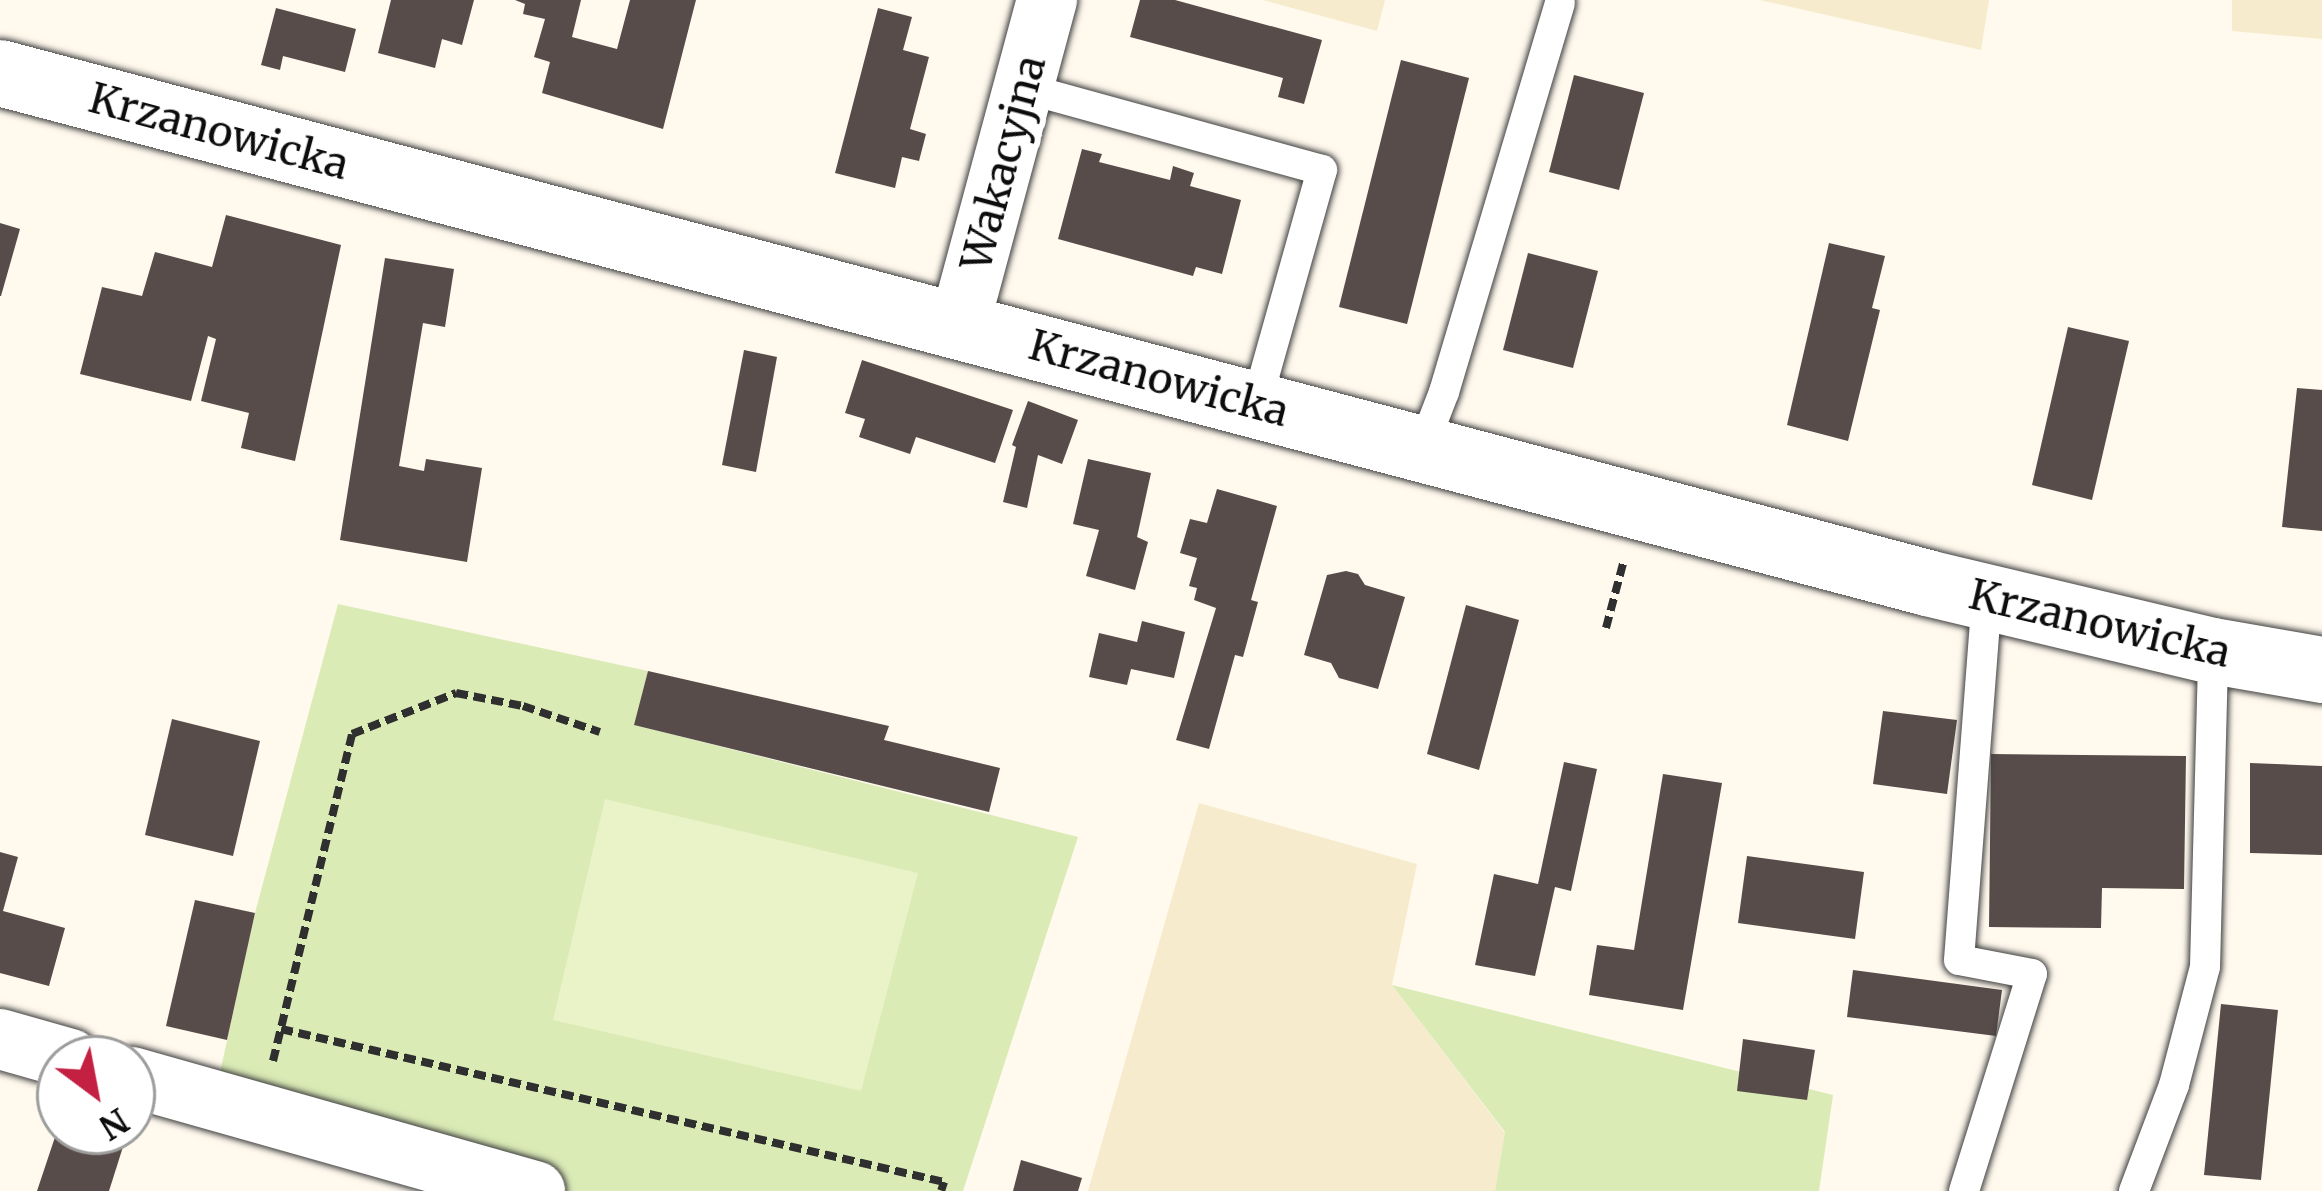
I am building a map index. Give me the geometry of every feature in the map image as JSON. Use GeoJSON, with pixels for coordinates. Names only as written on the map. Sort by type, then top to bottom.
{"type":"FeatureCollection","features":[{"type":"Feature","properties":{"kind":"street","name":"Wakacyjna"},"geometry":{"type":"LineString","coordinates":[[959,326],[1047,0]]}},
{"type":"Feature","properties":{"kind":"street","name":"Krzanowicka"},"geometry":{"type":"LineString","coordinates":[[0,73],[1987,597],[2213,651],[2322,670]]}},
{"type":"Feature","properties":{"kind":"street"},"geometry":{"type":"LineString","coordinates":[[0,1039],[36,1049]]}},
{"type":"Feature","properties":{"kind":"street"},"geometry":{"type":"LineString","coordinates":[[156,1084],[535,1191]]}},
{"type":"Feature","properties":{"kind":"lane"},"geometry":{"type":"LineString","coordinates":[[1422,449],[1444,392],[1560,3]]}},
{"type":"Feature","properties":{"kind":"lane"},"geometry":{"type":"LineString","coordinates":[[1024,88],[1322,170],[1256,405]]}},
{"type":"Feature","properties":{"kind":"lane"},"geometry":{"type":"LineString","coordinates":[[1964,1191],[2032,974],[1959,960],[1987,597]]}},
{"type":"Feature","properties":{"kind":"lane"},"geometry":{"type":"LineString","coordinates":[[2134,1191],[2174,1085],[2205,967],[2213,651]]}},
{"type":"Feature","properties":{"kind":"path"},"geometry":{"type":"LineString","coordinates":[[1606,628],[1629,541]]}},
{"type":"Feature","properties":{"kind":"path"},"geometry":{"type":"LineString","coordinates":[[261,1113],[352,734],[456,693],[523,706],[600,732]]}},
{"type":"Feature","properties":{"kind":"path"},"geometry":{"type":"LineString","coordinates":[[281,1029],[944,1182],[941,1191]]}},
{"type":"Feature","properties":{"kind":"shaded area"},"geometry":{"type":"Polygon","coordinates":[[[1263,0],[1385,0],[1377,31],[1263,0]]]}},
{"type":"Feature","properties":{"kind":"shaded area"},"geometry":{"type":"Polygon","coordinates":[[[1760,0],[1989,0],[1981,50],[1760,0]]]}},
{"type":"Feature","properties":{"kind":"shaded area"},"geometry":{"type":"Polygon","coordinates":[[[2232,0],[2322,0],[2322,39],[2232,31],[2232,0]]]}},
{"type":"Feature","properties":{"kind":"shaded area"},"geometry":{"type":"Polygon","coordinates":[[[1199,803],[1417,864],[1392,985],[1505,1133],[1495,1191],[1088,1191],[1199,803]]]}},
{"type":"Feature","properties":{"kind":"green space"},"geometry":{"type":"Polygon","coordinates":[[[338,604],[648,671],[635,725],[1078,837],[963,1191],[535,1191],[214,1100],[255,913],[338,604]]]}},
{"type":"Feature","properties":{"kind":"green space"},"geometry":{"type":"Polygon","coordinates":[[[605,799],[918,873],[861,1091],[553,1020],[605,799]]]}},
{"type":"Feature","properties":{"kind":"green space"},"geometry":{"type":"Polygon","coordinates":[[[1392,985],[1833,1095],[1819,1191],[1495,1191],[1505,1132],[1392,985]]]}},
{"type":"Feature","properties":{"kind":"building"},"geometry":{"type":"Polygon","coordinates":[[[391,0],[474,0],[462,45],[442,39],[435,68],[378,53],[391,0]]]}},
{"type":"Feature","properties":{"kind":"building"},"geometry":{"type":"Polygon","coordinates":[[[515,0],[581,0],[572,37],[617,49],[630,0],[696,0],[663,129],[542,93],[550,62],[534,57],[545,19],[523,14],[525,4],[515,0]]]}},
{"type":"Feature","properties":{"kind":"building"},"geometry":{"type":"Polygon","coordinates":[[[1140,0],[1175,0],[1322,40],[1304,104],[1278,97],[1283,78],[1130,37],[1140,0]]]}},
{"type":"Feature","properties":{"kind":"building"},"geometry":{"type":"Polygon","coordinates":[[[276,8],[356,29],[345,72],[283,56],[280,70],[261,65],[276,8]]]}},
{"type":"Feature","properties":{"kind":"building"},"geometry":{"type":"Polygon","coordinates":[[[878,8],[912,17],[903,50],[929,57],[910,129],[926,134],[919,161],[902,157],[895,188],[835,173],[878,8]]]}},
{"type":"Feature","properties":{"kind":"building"},"geometry":{"type":"Polygon","coordinates":[[[1401,60],[1469,78],[1407,324],[1339,307],[1401,60]]]}},
{"type":"Feature","properties":{"kind":"building"},"geometry":{"type":"Polygon","coordinates":[[[1574,75],[1644,93],[1619,190],[1549,172],[1574,75]]]}},
{"type":"Feature","properties":{"kind":"building"},"geometry":{"type":"Polygon","coordinates":[[[1082,149],[1102,154],[1099,162],[1170,180],[1173,166],[1194,173],[1190,186],[1241,200],[1222,274],[1196,267],[1193,276],[1058,239],[1082,149]]]}},
{"type":"Feature","properties":{"kind":"building"},"geometry":{"type":"Polygon","coordinates":[[[226,215],[341,245],[295,461],[241,448],[249,413],[201,401],[216,339],[208,336],[191,401],[80,374],[102,287],[142,296],[155,252],[212,267],[226,215]]]}},
{"type":"Feature","properties":{"kind":"building"},"geometry":{"type":"Polygon","coordinates":[[[0,223],[20,229],[1,296],[0,296],[0,223]]]}},
{"type":"Feature","properties":{"kind":"building"},"geometry":{"type":"Polygon","coordinates":[[[1829,243],[1885,256],[1872,308],[1880,310],[1848,441],[1787,425],[1829,243]]]}},
{"type":"Feature","properties":{"kind":"building"},"geometry":{"type":"Polygon","coordinates":[[[1528,253],[1598,271],[1573,368],[1503,350],[1528,253]]]}},
{"type":"Feature","properties":{"kind":"building"},"geometry":{"type":"Polygon","coordinates":[[[385,258],[454,269],[445,327],[423,323],[399,466],[424,471],[426,459],[482,468],[467,562],[340,540],[385,258]]]}},
{"type":"Feature","properties":{"kind":"building"},"geometry":{"type":"Polygon","coordinates":[[[2068,327],[2129,341],[2092,500],[2032,485],[2068,327]]]}},
{"type":"Feature","properties":{"kind":"building"},"geometry":{"type":"Polygon","coordinates":[[[744,350],[777,357],[756,472],[722,465],[744,350]]]}},
{"type":"Feature","properties":{"kind":"building"},"geometry":{"type":"Polygon","coordinates":[[[862,360],[1013,410],[995,463],[916,437],[910,454],[859,437],[865,419],[845,413],[862,360]]]}},
{"type":"Feature","properties":{"kind":"building"},"geometry":{"type":"Polygon","coordinates":[[[2297,388],[2322,390],[2322,531],[2282,527],[2297,388]]]}},
{"type":"Feature","properties":{"kind":"building"},"geometry":{"type":"Polygon","coordinates":[[[1028,401],[1078,420],[1062,464],[1038,455],[1027,508],[1003,502],[1016,447],[1012,445],[1028,401]]]}},
{"type":"Feature","properties":{"kind":"building"},"geometry":{"type":"Polygon","coordinates":[[[1088,459],[1151,473],[1137,537],[1148,542],[1135,590],[1086,576],[1099,530],[1073,524],[1088,459]]]}},
{"type":"Feature","properties":{"kind":"building"},"geometry":{"type":"Polygon","coordinates":[[[1217,489],[1277,506],[1251,600],[1258,602],[1243,657],[1235,655],[1209,749],[1176,740],[1216,608],[1194,600],[1197,588],[1189,586],[1197,558],[1180,553],[1190,519],[1207,523],[1217,489]]]}},
{"type":"Feature","properties":{"kind":"building"},"geometry":{"type":"Polygon","coordinates":[[[1358,574],[1365,585],[1405,597],[1378,689],[1339,678],[1331,663],[1304,655],[1327,575],[1358,574]]]}},
{"type":"Feature","properties":{"kind":"building"},"geometry":{"type":"Polygon","coordinates":[[[1466,605],[1519,620],[1479,770],[1427,754],[1466,605]]]}},
{"type":"Feature","properties":{"kind":"building"},"geometry":{"type":"Polygon","coordinates":[[[1142,621],[1185,632],[1174,678],[1131,669],[1127,685],[1089,677],[1099,633],[1137,642],[1142,621]]]}},
{"type":"Feature","properties":{"kind":"building"},"geometry":{"type":"Polygon","coordinates":[[[648,671],[889,726],[884,740],[1000,768],[989,812],[634,725],[648,671]]]}},
{"type":"Feature","properties":{"kind":"building"},"geometry":{"type":"Polygon","coordinates":[[[1883,711],[1957,720],[1947,794],[1873,784],[1883,711]]]}},
{"type":"Feature","properties":{"kind":"building"},"geometry":{"type":"Polygon","coordinates":[[[172,719],[260,741],[233,856],[145,835],[172,719]]]}},
{"type":"Feature","properties":{"kind":"building"},"geometry":{"type":"Polygon","coordinates":[[[1991,754],[2186,756],[2184,889],[2102,888],[2101,928],[1989,927],[1991,754]]]}},
{"type":"Feature","properties":{"kind":"building"},"geometry":{"type":"Polygon","coordinates":[[[1564,762],[1597,769],[1571,891],[1555,887],[1535,976],[1475,965],[1494,874],[1538,884],[1564,762]]]}},
{"type":"Feature","properties":{"kind":"building"},"geometry":{"type":"Polygon","coordinates":[[[2250,763],[2322,766],[2322,855],[2250,853],[2250,763]]]}},
{"type":"Feature","properties":{"kind":"building"},"geometry":{"type":"Polygon","coordinates":[[[1663,774],[1722,783],[1683,1010],[1589,995],[1597,945],[1634,950],[1663,774]]]}},
{"type":"Feature","properties":{"kind":"building"},"geometry":{"type":"Polygon","coordinates":[[[0,852],[18,857],[3,911],[65,928],[49,986],[0,973],[0,852]]]}},
{"type":"Feature","properties":{"kind":"building"},"geometry":{"type":"Polygon","coordinates":[[[1747,856],[1864,872],[1855,939],[1738,923],[1747,856]]]}},
{"type":"Feature","properties":{"kind":"building"},"geometry":{"type":"Polygon","coordinates":[[[195,900],[255,913],[227,1040],[166,1026],[195,900]]]}},
{"type":"Feature","properties":{"kind":"building"},"geometry":{"type":"Polygon","coordinates":[[[1853,970],[2002,990],[1996,1036],[1847,1017],[1853,970]]]}},
{"type":"Feature","properties":{"kind":"building"},"geometry":{"type":"Polygon","coordinates":[[[2221,1004],[2278,1010],[2261,1180],[2204,1175],[2221,1004]]]}},
{"type":"Feature","properties":{"kind":"building"},"geometry":{"type":"Polygon","coordinates":[[[1743,1039],[1815,1050],[1807,1100],[1737,1091],[1743,1039]]]}},
{"type":"Feature","properties":{"kind":"building"},"geometry":{"type":"Polygon","coordinates":[[[49,1155],[120,1155],[109,1191],[37,1191],[49,1155]]]}},
{"type":"Feature","properties":{"kind":"building"},"geometry":{"type":"Polygon","coordinates":[[[1021,1160],[1082,1178],[1078,1191],[1013,1191],[1021,1160]]]}}]}
